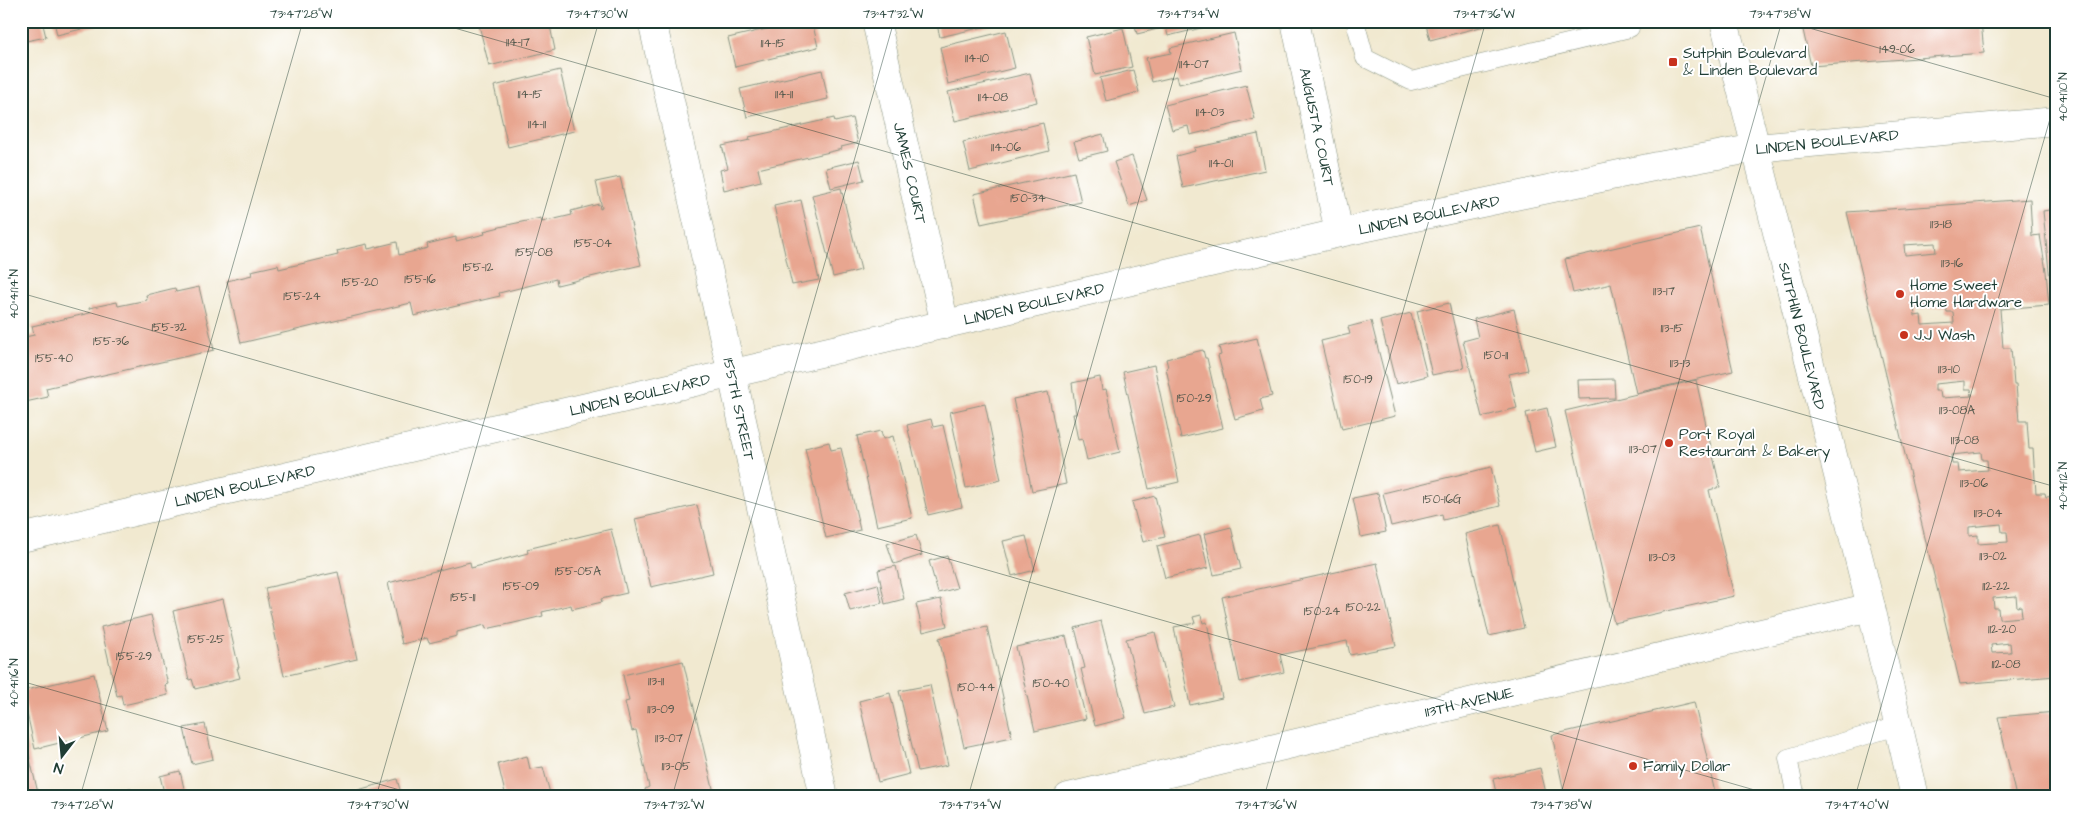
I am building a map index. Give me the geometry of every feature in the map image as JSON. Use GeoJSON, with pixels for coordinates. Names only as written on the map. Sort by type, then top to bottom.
{"type":"FeatureCollection","features":[{"type":"Feature","properties":{"kind":"main road","name":"155TH STREET"},"geometry":{"type":"LineString","coordinates":[[652,21],[732,374],[824,797]]}},
{"type":"Feature","properties":{"kind":"main road","name":"JAMES COURT"},"geometry":{"type":"LineString","coordinates":[[876,21],[945,325]]}},
{"type":"Feature","properties":{"kind":"main road","name":"AUGUSTA COURT"},"geometry":{"type":"LineString","coordinates":[[1295,21],[1339,233]]}},
{"type":"Feature","properties":{"kind":"main road","name":"SUTPHIN BOULEVARD"},"geometry":{"type":"LineString","coordinates":[[1724,21],[1871,607],[1915,797]]}},
{"type":"Feature","properties":{"kind":"main road","name":"LINDEN BOULEVARD"},"geometry":{"type":"LineString","coordinates":[[21,538],[1339,233],[1658,166],[1756,148],[2056,121]]}},
{"type":"Feature","properties":{"kind":"main road","name":"113TH AVENUE"},"geometry":{"type":"LineString","coordinates":[[1068,797],[1871,607]]}},
{"type":"Feature","properties":{"kind":"lane"},"geometry":{"type":"LineString","coordinates":[[1355,21],[1365,58],[1411,81],[1630,28],[1629,21]]}},
{"type":"Feature","properties":{"kind":"lane"},"geometry":{"type":"LineString","coordinates":[[1796,797],[1788,758],[1898,726]]}},
{"type":"Feature","properties":{"kind":"building"},"geometry":{"type":"Polygon","coordinates":[[[21,21],[42,21],[46,37],[21,42],[21,21]]]}},
{"type":"Feature","properties":{"kind":"building"},"geometry":{"type":"Polygon","coordinates":[[[54,21],[110,21],[110,22],[57,35],[54,21]]]}},
{"type":"Feature","properties":{"kind":"building"},"geometry":{"type":"Polygon","coordinates":[[[478,21],[549,21],[555,50],[489,66],[478,21]]]}},
{"type":"Feature","properties":{"kind":"building"},"geometry":{"type":"Polygon","coordinates":[[[800,21],[812,21],[818,47],[735,67],[728,38],[800,21]]]}},
{"type":"Feature","properties":{"kind":"building"},"geometry":{"type":"Polygon","coordinates":[[[936,21],[1005,21],[1005,22],[940,37],[936,21]]]}},
{"type":"Feature","properties":{"kind":"building"},"geometry":{"type":"Polygon","coordinates":[[[1134,21],[1226,22],[1168,36],[1166,27],[1137,34],[1134,21]]]}},
{"type":"Feature","properties":{"kind":"building"},"geometry":{"type":"Polygon","coordinates":[[[1425,21],[1500,21],[1500,22],[1430,40],[1425,21]]]}},
{"type":"Feature","properties":{"kind":"building"},"geometry":{"type":"Polygon","coordinates":[[[1801,21],[1981,21],[1984,53],[1811,66],[1801,21]]]}},
{"type":"Feature","properties":{"kind":"building"},"geometry":{"type":"Polygon","coordinates":[[[1123,28],[1132,67],[1095,75],[1086,37],[1123,28]]]}},
{"type":"Feature","properties":{"kind":"building"},"geometry":{"type":"Polygon","coordinates":[[[1006,31],[1015,68],[948,84],[940,47],[1006,31]]]}},
{"type":"Feature","properties":{"kind":"building"},"geometry":{"type":"Polygon","coordinates":[[[1234,33],[1242,69],[1179,84],[1177,76],[1152,82],[1146,58],[1171,53],[1170,48],[1234,33]]]}},
{"type":"Feature","properties":{"kind":"building"},"geometry":{"type":"Polygon","coordinates":[[[560,70],[574,131],[508,147],[494,86],[560,70]]]}},
{"type":"Feature","properties":{"kind":"building"},"geometry":{"type":"Polygon","coordinates":[[[822,70],[828,99],[747,117],[740,89],[822,70]]]}},
{"type":"Feature","properties":{"kind":"building"},"geometry":{"type":"Polygon","coordinates":[[[1133,70],[1139,92],[1106,101],[1100,78],[1133,70]]]}},
{"type":"Feature","properties":{"kind":"building"},"geometry":{"type":"Polygon","coordinates":[[[1030,73],[1037,102],[955,121],[948,92],[1030,73]]]}},
{"type":"Feature","properties":{"kind":"building"},"geometry":{"type":"Polygon","coordinates":[[[1246,85],[1255,119],[1190,135],[1188,126],[1172,130],[1165,105],[1246,85]]]}},
{"type":"Feature","properties":{"kind":"building"},"geometry":{"type":"Polygon","coordinates":[[[834,118],[835,122],[852,118],[858,143],[841,147],[842,149],[758,169],[761,181],[724,190],[720,170],[728,168],[722,146],[750,140],[749,137],[834,118]]]}},
{"type":"Feature","properties":{"kind":"building"},"geometry":{"type":"Polygon","coordinates":[[[1043,123],[1049,151],[970,171],[963,142],[1043,123]]]}},
{"type":"Feature","properties":{"kind":"building"},"geometry":{"type":"Polygon","coordinates":[[[1103,134],[1107,151],[1079,158],[1074,142],[1103,134]]]}},
{"type":"Feature","properties":{"kind":"building"},"geometry":{"type":"Polygon","coordinates":[[[1258,134],[1265,170],[1183,188],[1176,156],[1195,151],[1194,148],[1258,134]]]}},
{"type":"Feature","properties":{"kind":"building"},"geometry":{"type":"Polygon","coordinates":[[[1132,156],[1147,200],[1129,206],[1114,162],[1132,156]]]}},
{"type":"Feature","properties":{"kind":"building"},"geometry":{"type":"Polygon","coordinates":[[[859,160],[864,180],[831,188],[826,168],[859,160]]]}},
{"type":"Feature","properties":{"kind":"building"},"geometry":{"type":"Polygon","coordinates":[[[1074,172],[1081,202],[981,224],[974,194],[1074,172]]]}},
{"type":"Feature","properties":{"kind":"building"},"geometry":{"type":"Polygon","coordinates":[[[620,177],[641,265],[557,285],[556,279],[499,293],[500,296],[414,316],[411,303],[241,343],[227,281],[252,275],[251,271],[278,265],[279,269],[338,255],[337,251],[367,244],[368,249],[397,242],[399,255],[428,248],[427,244],[456,237],[456,241],[485,234],[484,231],[512,224],[541,218],[542,222],[572,215],[571,211],[599,204],[600,209],[602,208],[596,182],[620,177]]]}},
{"type":"Feature","properties":{"kind":"building"},"geometry":{"type":"Polygon","coordinates":[[[841,188],[861,270],[833,277],[812,195],[841,188]]]}},
{"type":"Feature","properties":{"kind":"building"},"geometry":{"type":"Polygon","coordinates":[[[2030,199],[2032,236],[2040,235],[2049,305],[2000,309],[2003,348],[2011,348],[2019,421],[2027,421],[2029,449],[2033,449],[2036,493],[2045,493],[2046,497],[2056,496],[2056,640],[2054,640],[2056,676],[1960,684],[1847,212],[2030,199]],[[1935,243],[1904,245],[1905,255],[1936,252],[1935,243]],[[1946,306],[1914,309],[1915,316],[1921,315],[1922,325],[1954,323],[1953,312],[1947,312],[1946,306]],[[1965,381],[1935,384],[1935,391],[1940,391],[1941,398],[1972,396],[1971,389],[1965,389],[1965,381]],[[1981,452],[1951,455],[1952,464],[1958,464],[1959,472],[1988,470],[1987,460],[1982,460],[1981,452]],[[2001,524],[1969,527],[1969,536],[1978,535],[1978,544],[2008,542],[2007,532],[2002,532],[2001,524]],[[2016,596],[1993,598],[1994,608],[1998,608],[1999,619],[2022,617],[2021,606],[2017,607],[2016,596]],[[2010,643],[1991,645],[1992,653],[2011,652],[2010,643]]]}},
{"type":"Feature","properties":{"kind":"building"},"geometry":{"type":"Polygon","coordinates":[[[801,200],[819,280],[792,285],[774,206],[801,200]]]}},
{"type":"Feature","properties":{"kind":"building"},"geometry":{"type":"Polygon","coordinates":[[[2056,209],[2056,311],[2053,311],[2043,211],[2056,209]]]}},
{"type":"Feature","properties":{"kind":"building"},"geometry":{"type":"Polygon","coordinates":[[[1700,228],[1733,371],[1636,393],[1611,284],[1573,293],[1565,259],[1700,228]]]}},
{"type":"Feature","properties":{"kind":"building"},"geometry":{"type":"Polygon","coordinates":[[[199,287],[214,350],[46,388],[48,397],[21,403],[21,338],[34,335],[32,326],[90,313],[89,308],[117,302],[118,306],[147,300],[146,295],[175,288],[176,292],[199,287]]]}},
{"type":"Feature","properties":{"kind":"building"},"geometry":{"type":"Polygon","coordinates":[[[1449,303],[1464,368],[1432,375],[1417,311],[1449,303]]]}},
{"type":"Feature","properties":{"kind":"building"},"geometry":{"type":"Polygon","coordinates":[[[1514,309],[1528,370],[1509,374],[1517,408],[1482,417],[1463,341],[1478,337],[1474,319],[1514,309]]]}},
{"type":"Feature","properties":{"kind":"building"},"geometry":{"type":"Polygon","coordinates":[[[1411,313],[1427,376],[1396,384],[1380,321],[1411,313]]]}},
{"type":"Feature","properties":{"kind":"building"},"geometry":{"type":"Polygon","coordinates":[[[1371,321],[1395,416],[1342,429],[1321,341],[1350,334],[1348,327],[1371,321]]]}},
{"type":"Feature","properties":{"kind":"building"},"geometry":{"type":"Polygon","coordinates":[[[1257,338],[1272,396],[1260,399],[1263,411],[1235,419],[1218,356],[1221,355],[1219,347],[1257,338]]]}},
{"type":"Feature","properties":{"kind":"building"},"geometry":{"type":"Polygon","coordinates":[[[1203,350],[1205,358],[1207,358],[1223,428],[1181,438],[1166,368],[1168,367],[1166,359],[1203,350]]]}},
{"type":"Feature","properties":{"kind":"building"},"geometry":{"type":"Polygon","coordinates":[[[1154,365],[1179,482],[1149,489],[1123,372],[1154,365]]]}},
{"type":"Feature","properties":{"kind":"building"},"geometry":{"type":"Polygon","coordinates":[[[1100,377],[1102,390],[1106,389],[1120,452],[1087,460],[1082,439],[1078,440],[1073,414],[1076,414],[1072,383],[1100,377]]]}},
{"type":"Feature","properties":{"kind":"building"},"geometry":{"type":"Polygon","coordinates":[[[1614,379],[1615,398],[1579,399],[1578,380],[1614,379]]]}},
{"type":"Feature","properties":{"kind":"building"},"geometry":{"type":"Polygon","coordinates":[[[1696,380],[1720,487],[1709,490],[1734,596],[1614,623],[1565,411],[1696,380]]]}},
{"type":"Feature","properties":{"kind":"building"},"geometry":{"type":"Polygon","coordinates":[[[1048,392],[1066,484],[1032,491],[1013,399],[1048,392]]]}},
{"type":"Feature","properties":{"kind":"building"},"geometry":{"type":"Polygon","coordinates":[[[985,404],[1001,480],[966,488],[950,412],[985,404]]]}},
{"type":"Feature","properties":{"kind":"building"},"geometry":{"type":"Polygon","coordinates":[[[1547,408],[1556,447],[1535,452],[1526,413],[1547,408]]]}},
{"type":"Feature","properties":{"kind":"building"},"geometry":{"type":"Polygon","coordinates":[[[931,419],[933,427],[943,425],[962,507],[928,515],[907,425],[931,419]]]}},
{"type":"Feature","properties":{"kind":"building"},"geometry":{"type":"Polygon","coordinates":[[[881,431],[883,439],[893,436],[912,518],[877,526],[857,436],[881,431]]]}},
{"type":"Feature","properties":{"kind":"building"},"geometry":{"type":"Polygon","coordinates":[[[829,442],[831,450],[841,448],[860,530],[826,538],[805,448],[829,442]]]}},
{"type":"Feature","properties":{"kind":"building"},"geometry":{"type":"Polygon","coordinates":[[[1491,467],[1500,506],[1443,520],[1442,514],[1391,526],[1383,493],[1491,467]]]}},
{"type":"Feature","properties":{"kind":"building"},"geometry":{"type":"Polygon","coordinates":[[[1378,493],[1386,532],[1361,537],[1353,498],[1378,493]]]}},
{"type":"Feature","properties":{"kind":"building"},"geometry":{"type":"Polygon","coordinates":[[[1155,496],[1165,537],[1143,542],[1132,502],[1155,496]]]}},
{"type":"Feature","properties":{"kind":"building"},"geometry":{"type":"Polygon","coordinates":[[[697,505],[713,573],[651,587],[635,519],[697,505]]]}},
{"type":"Feature","properties":{"kind":"building"},"geometry":{"type":"Polygon","coordinates":[[[1500,525],[1524,628],[1489,636],[1465,534],[1500,525]]]}},
{"type":"Feature","properties":{"kind":"building"},"geometry":{"type":"Polygon","coordinates":[[[1231,527],[1241,569],[1214,575],[1204,534],[1231,527]]]}},
{"type":"Feature","properties":{"kind":"building"},"geometry":{"type":"Polygon","coordinates":[[[611,529],[627,593],[601,599],[602,602],[572,609],[571,605],[542,612],[543,616],[514,623],[486,629],[485,625],[457,632],[457,636],[429,643],[427,638],[402,644],[388,583],[470,562],[471,568],[528,553],[527,549],[611,529]]]}},
{"type":"Feature","properties":{"kind":"building"},"geometry":{"type":"Polygon","coordinates":[[[916,535],[922,555],[894,564],[887,544],[916,535]]]}},
{"type":"Feature","properties":{"kind":"building"},"geometry":{"type":"Polygon","coordinates":[[[1200,535],[1208,568],[1165,578],[1157,546],[1200,535]]]}},
{"type":"Feature","properties":{"kind":"building"},"geometry":{"type":"Polygon","coordinates":[[[1026,536],[1035,570],[1012,576],[1003,541],[1026,536]]]}},
{"type":"Feature","properties":{"kind":"building"},"geometry":{"type":"Polygon","coordinates":[[[947,556],[957,588],[938,593],[929,561],[947,556]]]}},
{"type":"Feature","properties":{"kind":"building"},"geometry":{"type":"Polygon","coordinates":[[[1377,563],[1396,646],[1350,655],[1347,641],[1280,655],[1284,672],[1240,682],[1222,597],[1377,563]]]}},
{"type":"Feature","properties":{"kind":"building"},"geometry":{"type":"Polygon","coordinates":[[[896,566],[904,599],[885,604],[878,570],[896,566]]]}},
{"type":"Feature","properties":{"kind":"building"},"geometry":{"type":"Polygon","coordinates":[[[338,572],[357,659],[284,676],[265,588],[338,572]]]}},
{"type":"Feature","properties":{"kind":"building"},"geometry":{"type":"Polygon","coordinates":[[[878,584],[882,603],[850,611],[845,593],[878,584]]]}},
{"type":"Feature","properties":{"kind":"building"},"geometry":{"type":"Polygon","coordinates":[[[223,599],[240,678],[195,689],[192,679],[189,680],[173,611],[223,599]]]}},
{"type":"Feature","properties":{"kind":"building"},"geometry":{"type":"Polygon","coordinates":[[[941,599],[947,626],[923,632],[916,604],[941,599]]]}},
{"type":"Feature","properties":{"kind":"building"},"geometry":{"type":"Polygon","coordinates":[[[151,615],[168,684],[165,685],[168,695],[123,705],[121,695],[117,696],[101,627],[151,615]]]}},
{"type":"Feature","properties":{"kind":"building"},"geometry":{"type":"Polygon","coordinates":[[[1201,615],[1203,623],[1207,622],[1222,698],[1190,705],[1174,627],[1195,623],[1193,617],[1201,615]]]}},
{"type":"Feature","properties":{"kind":"building"},"geometry":{"type":"Polygon","coordinates":[[[1101,621],[1126,718],[1095,726],[1081,669],[1085,668],[1075,628],[1101,621]]]}},
{"type":"Feature","properties":{"kind":"building"},"geometry":{"type":"Polygon","coordinates":[[[987,627],[1012,737],[964,747],[939,638],[987,627]]]}},
{"type":"Feature","properties":{"kind":"building"},"geometry":{"type":"Polygon","coordinates":[[[1155,632],[1174,707],[1145,714],[1126,639],[1155,632]]]}},
{"type":"Feature","properties":{"kind":"building"},"geometry":{"type":"Polygon","coordinates":[[[1066,636],[1086,719],[1035,731],[1016,647],[1066,636]]]}},
{"type":"Feature","properties":{"kind":"building"},"geometry":{"type":"Polygon","coordinates":[[[683,661],[715,797],[647,797],[645,789],[649,787],[636,730],[632,731],[625,702],[629,701],[623,675],[683,661]]]}},
{"type":"Feature","properties":{"kind":"building"},"geometry":{"type":"Polygon","coordinates":[[[94,674],[108,731],[35,749],[22,691],[94,674]]]}},
{"type":"Feature","properties":{"kind":"building"},"geometry":{"type":"Polygon","coordinates":[[[930,685],[948,765],[918,771],[899,691],[930,685]]]}},
{"type":"Feature","properties":{"kind":"building"},"geometry":{"type":"Polygon","coordinates":[[[890,693],[909,774],[878,782],[859,701],[890,693]]]}},
{"type":"Feature","properties":{"kind":"building","name":"Family Dollar"},"geometry":{"type":"Polygon","coordinates":[[[1694,702],[1716,797],[1565,797],[1552,735],[1694,702]]]}},
{"type":"Feature","properties":{"kind":"building"},"geometry":{"type":"Polygon","coordinates":[[[2056,712],[2056,797],[2016,797],[1998,717],[2056,712]]]}},
{"type":"Feature","properties":{"kind":"building"},"geometry":{"type":"Polygon","coordinates":[[[205,724],[213,759],[192,764],[184,728],[205,724]]]}},
{"type":"Feature","properties":{"kind":"building"},"geometry":{"type":"Polygon","coordinates":[[[22,726],[39,797],[21,797],[22,726]]]}},
{"type":"Feature","properties":{"kind":"building"},"geometry":{"type":"Polygon","coordinates":[[[527,756],[530,769],[543,767],[551,797],[506,797],[498,764],[527,756]]]}},
{"type":"Feature","properties":{"kind":"building"},"geometry":{"type":"Polygon","coordinates":[[[1540,768],[1547,797],[1497,797],[1493,779],[1540,768]]]}},
{"type":"Feature","properties":{"kind":"building"},"geometry":{"type":"Polygon","coordinates":[[[180,771],[186,797],[165,797],[160,776],[180,771]]]}},
{"type":"Feature","properties":{"kind":"building"},"geometry":{"type":"Polygon","coordinates":[[[397,779],[402,797],[359,797],[358,790],[397,779]]]}},
{"type":"Feature","properties":{"kind":"building"},"geometry":{"type":"Polygon","coordinates":[[[130,788],[132,797],[110,797],[109,792],[130,788]]]}},
{"type":"Feature","properties":{"kind":"place","name":"Sutphin Boulevard & Linden Boulevard"},"geometry":{"type":"Point","coordinates":[1673,62]}},
{"type":"Feature","properties":{"kind":"place","name":"Home Sweet Home Hardware"},"geometry":{"type":"Point","coordinates":[1900,294]}},
{"type":"Feature","properties":{"kind":"place","name":"J.J Wash"},"geometry":{"type":"Point","coordinates":[1904,335]}},
{"type":"Feature","properties":{"kind":"place","name":"Port Royal Restaurant & Bakery"},"geometry":{"type":"Point","coordinates":[1669,443]}},
{"type":"Feature","properties":{"kind":"place","name":"Family Dollar"},"geometry":{"type":"Point","coordinates":[1633,766]}}]}
